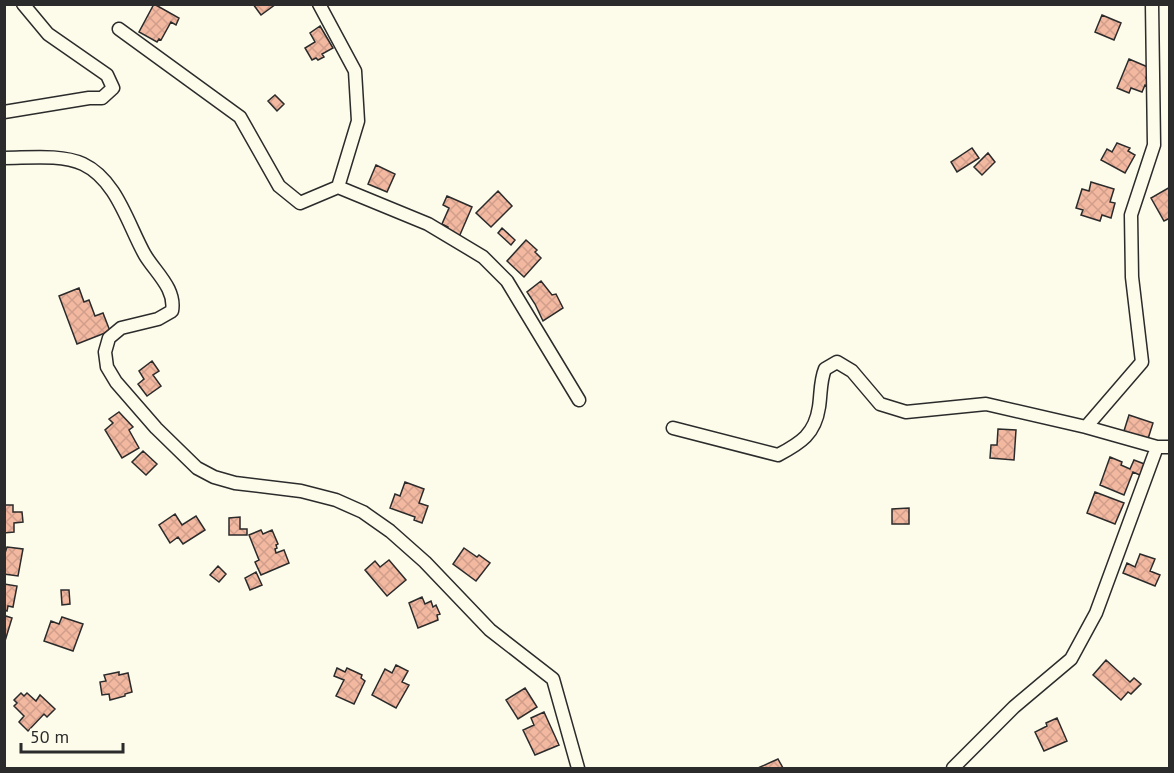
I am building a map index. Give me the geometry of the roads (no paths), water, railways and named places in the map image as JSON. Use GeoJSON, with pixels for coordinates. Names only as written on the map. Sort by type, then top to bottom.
{"type":"FeatureCollection","features":[{"type":"Feature","properties":{"kind":"street"},"geometry":{"type":"LineString","coordinates":[[4,112],[89,98],[102,98],[113,88],[107,75],[48,34],[23,4]]}},
{"type":"Feature","properties":{"kind":"street"},"geometry":{"type":"LineString","coordinates":[[319,4],[355,71],[358,121],[338,187]]}},
{"type":"Feature","properties":{"kind":"street"},"geometry":{"type":"LineString","coordinates":[[1086,427],[1142,362],[1132,277],[1131,215],[1155,145],[1152,4]]}},
{"type":"Feature","properties":{"kind":"street"},"geometry":{"type":"LineString","coordinates":[[119,29],[240,117],[279,186],[300,203],[338,187],[428,224],[483,257],[507,281],[579,400]]}},
{"type":"Feature","properties":{"kind":"street"},"geometry":{"type":"LineString","coordinates":[[4,158],[62,159],[83,164],[98,174],[114,194],[146,256],[168,286],[174,302],[172,311],[158,319],[121,328],[109,338],[105,352],[107,366],[116,382],[156,428],[197,468],[214,477],[235,483],[301,491],[336,500],[363,512],[390,531],[425,562],[490,630],[553,679],[578,768]]}},
{"type":"Feature","properties":{"kind":"street"},"geometry":{"type":"LineString","coordinates":[[673,428],[778,456],[801,443],[813,426],[819,409],[821,378],[825,369],[837,362],[852,371],[880,404],[906,412],[986,404],[1163,447],[1096,613],[1071,659],[1014,707],[953,768]]}}]}
